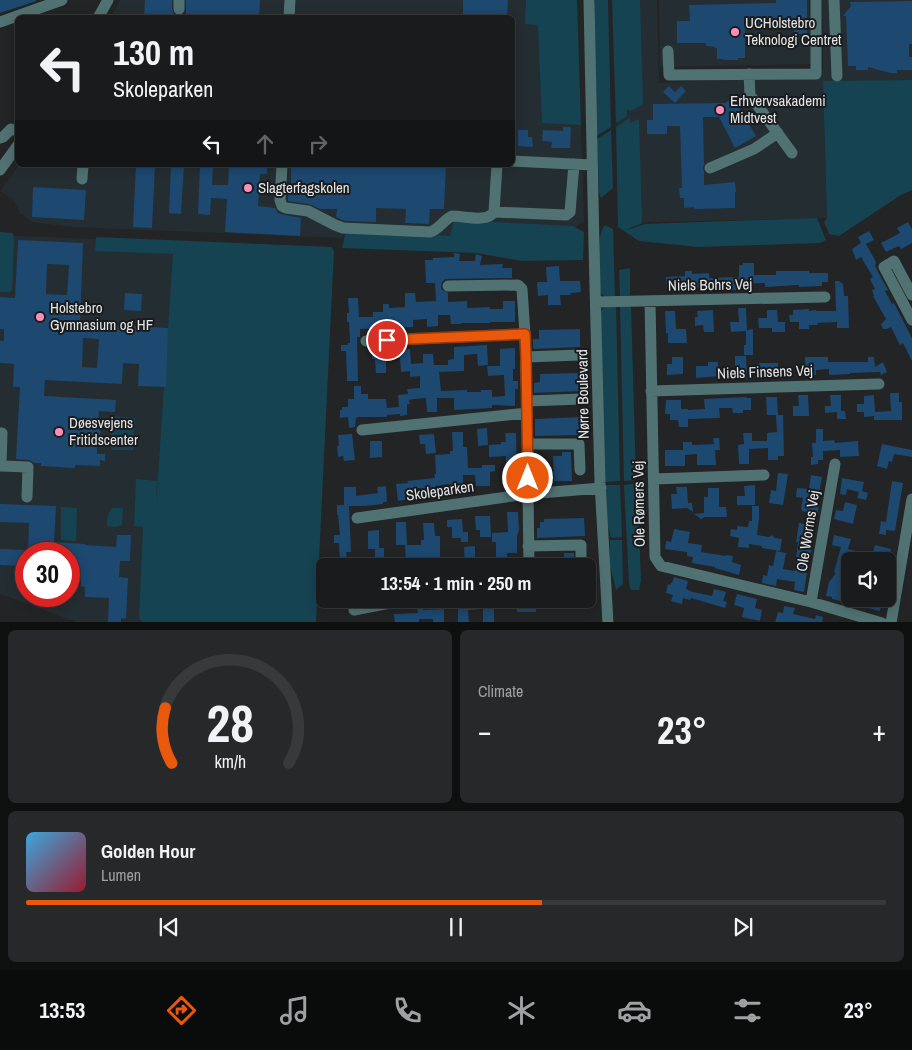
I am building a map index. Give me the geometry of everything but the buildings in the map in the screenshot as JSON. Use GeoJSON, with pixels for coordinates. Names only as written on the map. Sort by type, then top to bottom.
{"type":"FeatureCollection","features":[{"type":"Feature","properties":{"kind":"street"},"geometry":{"type":"LineString","coordinates":[[20,15],[62,0]]}},
{"type":"Feature","properties":{"kind":"street"},"geometry":{"type":"LineString","coordinates":[[94,0],[106,3],[100,15]]}},
{"type":"Feature","properties":{"kind":"street"},"geometry":{"type":"LineString","coordinates":[[289,15],[290,0]]}},
{"type":"Feature","properties":{"kind":"street","name":"Nørre Boulevard"},"geometry":{"type":"LineString","coordinates":[[589,0],[601,488],[608,622]]}},
{"type":"Feature","properties":{"kind":"street"},"geometry":{"type":"LineString","coordinates":[[668,51],[669,75],[816,74],[816,0]]}},
{"type":"Feature","properties":{"kind":"street"},"geometry":{"type":"LineString","coordinates":[[834,0],[837,76]]}},
{"type":"Feature","properties":{"kind":"street"},"geometry":{"type":"LineString","coordinates":[[0,22],[15,17]]}},
{"type":"Feature","properties":{"kind":"street"},"geometry":{"type":"LineString","coordinates":[[749,74],[750,95],[792,153]]}},
{"type":"Feature","properties":{"kind":"street"},"geometry":{"type":"LineString","coordinates":[[0,138],[11,129],[15,130]]}},
{"type":"Feature","properties":{"kind":"street"},"geometry":{"type":"LineString","coordinates":[[710,168],[754,149],[778,133]]}},
{"type":"Feature","properties":{"kind":"street"},"geometry":{"type":"LineString","coordinates":[[0,170],[15,149]]}},
{"type":"Feature","properties":{"kind":"street"},"geometry":{"type":"LineString","coordinates":[[515,161],[592,164]]}},
{"type":"Feature","properties":{"kind":"street"},"geometry":{"type":"LineString","coordinates":[[494,212],[569,214],[574,164]]}},
{"type":"Feature","properties":{"kind":"street"},"geometry":{"type":"LineString","coordinates":[[82,179],[83,167]]}},
{"type":"Feature","properties":{"kind":"street"},"geometry":{"type":"LineString","coordinates":[[282,167],[280,200],[282,206],[286,208],[308,211],[344,228],[433,231],[452,216],[484,218],[494,212],[497,167]]}},
{"type":"Feature","properties":{"kind":"street"},"geometry":{"type":"LineString","coordinates":[[912,295],[894,261],[884,267],[912,320]]}},
{"type":"Feature","properties":{"kind":"street"},"geometry":{"type":"LineString","coordinates":[[448,286],[518,285],[522,289],[527,401],[528,558]]}},
{"type":"Feature","properties":{"kind":"street","name":"Niels Bohrs Vej"},"geometry":{"type":"LineString","coordinates":[[596,302],[825,297]]}},
{"type":"Feature","properties":{"kind":"street","name":"Ole Rømers Vej"},"geometry":{"type":"LineString","coordinates":[[650,301],[655,557],[661,566],[812,602],[882,622]]}},
{"type":"Feature","properties":{"kind":"street"},"geometry":{"type":"LineString","coordinates":[[366,341],[525,334]]}},
{"type":"Feature","properties":{"kind":"street"},"geometry":{"type":"LineString","coordinates":[[526,357],[580,355]]}},
{"type":"Feature","properties":{"kind":"street","name":"Niels Finsens Vej"},"geometry":{"type":"LineString","coordinates":[[652,391],[879,384]]}},
{"type":"Feature","properties":{"kind":"street"},"geometry":{"type":"LineString","coordinates":[[527,401],[582,399]]}},
{"type":"Feature","properties":{"kind":"street"},"geometry":{"type":"LineString","coordinates":[[362,430],[527,413]]}},
{"type":"Feature","properties":{"kind":"street"},"geometry":{"type":"LineString","coordinates":[[0,433],[2,433],[1,466],[28,467],[27,497]]}},
{"type":"Feature","properties":{"kind":"street"},"geometry":{"type":"LineString","coordinates":[[527,444],[580,444],[580,470]]}},
{"type":"Feature","properties":{"kind":"street","name":"Ole Worms Vej"},"geometry":{"type":"LineString","coordinates":[[812,602],[834,464]]}},
{"type":"Feature","properties":{"kind":"street"},"geometry":{"type":"LineString","coordinates":[[654,479],[764,475]]}},
{"type":"Feature","properties":{"kind":"street","name":"Skoleparken"},"geometry":{"type":"LineString","coordinates":[[357,518],[528,494],[601,488]]}},
{"type":"Feature","properties":{"kind":"street"},"geometry":{"type":"LineString","coordinates":[[891,622],[912,499]]}},
{"type":"Feature","properties":{"kind":"street"},"geometry":{"type":"LineString","coordinates":[[528,546],[581,545],[582,558]]}},
{"type":"Feature","properties":{"kind":"street"},"geometry":{"type":"LineString","coordinates":[[354,610],[364,608]]}},
{"type":"Feature","properties":{"kind":"shaded area"},"geometry":{"type":"Polygon","coordinates":[[[120,0],[555,0],[559,123],[581,124],[584,222],[572,229],[518,245],[73,227],[32,222],[20,213],[14,201],[1,191],[18,167],[515,167],[515,15],[112,15],[120,0]]]}},
{"type":"Feature","properties":{"kind":"shaded area"},"geometry":{"type":"Polygon","coordinates":[[[526,0],[577,0],[581,125],[542,123],[538,25],[525,24],[526,0]]]}},
{"type":"Feature","properties":{"kind":"shaded area"},"geometry":{"type":"Polygon","coordinates":[[[595,0],[608,0],[611,127],[598,135],[596,134],[593,43],[595,0]]]}},
{"type":"Feature","properties":{"kind":"shaded area"},"geometry":{"type":"Polygon","coordinates":[[[612,0],[640,0],[643,104],[631,111],[627,109],[627,116],[616,123],[612,0]]]}},
{"type":"Feature","properties":{"kind":"shaded area","name":"Erhvervsakademi Midtvest"},"geometry":{"type":"Polygon","coordinates":[[[614,0],[657,0],[659,83],[709,80],[709,73],[823,70],[822,0],[912,0],[912,80],[823,82],[827,218],[620,223],[614,0]]]}},
{"type":"Feature","properties":{"kind":"shaded area","name":"UCHolstebro Teknologi Centret"},"geometry":{"type":"Polygon","coordinates":[[[659,0],[809,0],[811,64],[660,67],[659,0]]]}},
{"type":"Feature","properties":{"kind":"shaded area"},"geometry":{"type":"Polygon","coordinates":[[[912,80],[912,190],[901,195],[839,236],[829,234],[824,222],[827,218],[823,81],[912,80]]]}},
{"type":"Feature","properties":{"kind":"shaded area"},"geometry":{"type":"Polygon","coordinates":[[[630,118],[630,123],[638,119],[639,121],[642,221],[641,224],[627,230],[645,224],[817,218],[826,240],[820,243],[698,247],[639,241],[618,227],[616,127],[630,118]]]}},
{"type":"Feature","properties":{"kind":"shaded area"},"geometry":{"type":"Polygon","coordinates":[[[611,130],[613,188],[601,198],[599,192],[597,139],[611,130]]]}},
{"type":"Feature","properties":{"kind":"shaded area"},"geometry":{"type":"Polygon","coordinates":[[[454,220],[573,226],[584,232],[583,260],[522,261],[476,253],[342,248],[346,231],[450,236],[454,220]]]}},
{"type":"Feature","properties":{"kind":"shaded area"},"geometry":{"type":"Polygon","coordinates":[[[605,225],[613,229],[615,298],[606,297],[600,292],[599,247],[602,230],[605,225]]]}},
{"type":"Feature","properties":{"kind":"shaded area"},"geometry":{"type":"Polygon","coordinates":[[[0,232],[13,233],[14,239],[12,291],[10,292],[0,292],[0,232]]]}},
{"type":"Feature","properties":{"kind":"shaded area"},"geometry":{"type":"Polygon","coordinates":[[[0,235],[333,249],[318,558],[316,558],[315,622],[76,622],[35,607],[80,607],[80,542],[15,542],[15,600],[0,594],[0,235]]]}},
{"type":"Feature","properties":{"kind":"shaded area"},"geometry":{"type":"Polygon","coordinates":[[[96,237],[332,247],[334,251],[319,558],[316,558],[316,622],[143,622],[139,619],[143,527],[134,526],[136,479],[157,481],[156,506],[173,254],[95,251],[96,237]]]}},
{"type":"Feature","properties":{"kind":"shaded area"},"geometry":{"type":"Polygon","coordinates":[[[630,268],[630,295],[620,296],[619,270],[630,268]]]}},
{"type":"Feature","properties":{"kind":"shaded area"},"geometry":{"type":"Polygon","coordinates":[[[606,306],[616,306],[620,481],[605,482],[600,313],[606,306]]]}},
{"type":"Feature","properties":{"kind":"shaded area"},"geometry":{"type":"Polygon","coordinates":[[[620,306],[631,306],[636,480],[624,481],[620,306]]]}},
{"type":"Feature","properties":{"kind":"shaded area"},"geometry":{"type":"Polygon","coordinates":[[[112,416],[135,418],[133,450],[111,450],[112,416]]]}},
{"type":"Feature","properties":{"kind":"shaded area"},"geometry":{"type":"Polygon","coordinates":[[[637,483],[641,580],[639,590],[631,590],[629,584],[624,485],[637,483]]]}},
{"type":"Feature","properties":{"kind":"shaded area"},"geometry":{"type":"Polygon","coordinates":[[[605,485],[620,485],[622,537],[611,538],[605,514],[605,485]]]}},
{"type":"Feature","properties":{"kind":"shaded area"},"geometry":{"type":"Polygon","coordinates":[[[61,507],[77,508],[76,541],[61,540],[61,507]]]}},
{"type":"Feature","properties":{"kind":"shaded area"},"geometry":{"type":"Polygon","coordinates":[[[112,508],[123,508],[122,525],[115,527],[107,526],[112,508]]]}},
{"type":"Feature","properties":{"kind":"shaded area"},"geometry":{"type":"Polygon","coordinates":[[[610,540],[622,540],[623,584],[616,590],[610,565],[610,540]]]}},
{"type":"Feature","properties":{"kind":"place","name":"UCHolstebro Teknologi Centret"},"geometry":{"type":"Point","coordinates":[735,32]}},
{"type":"Feature","properties":{"kind":"place","name":"Erhvervsakademi Midtvest"},"geometry":{"type":"Point","coordinates":[720,110]}},
{"type":"Feature","properties":{"kind":"place","name":"Slagterfagskolen"},"geometry":{"type":"Point","coordinates":[248,188]}},
{"type":"Feature","properties":{"kind":"place","name":"Holstebro Gymnasium og HF"},"geometry":{"type":"Point","coordinates":[40,317]}},
{"type":"Feature","properties":{"kind":"place","name":"Døesvejens Fritidscenter"},"geometry":{"type":"Point","coordinates":[59,432]}},
{"type":"Feature","properties":{"kind":"route"},"geometry":{"type":"LineString","coordinates":[[387,340],[525,334],[528,478]]}}]}
